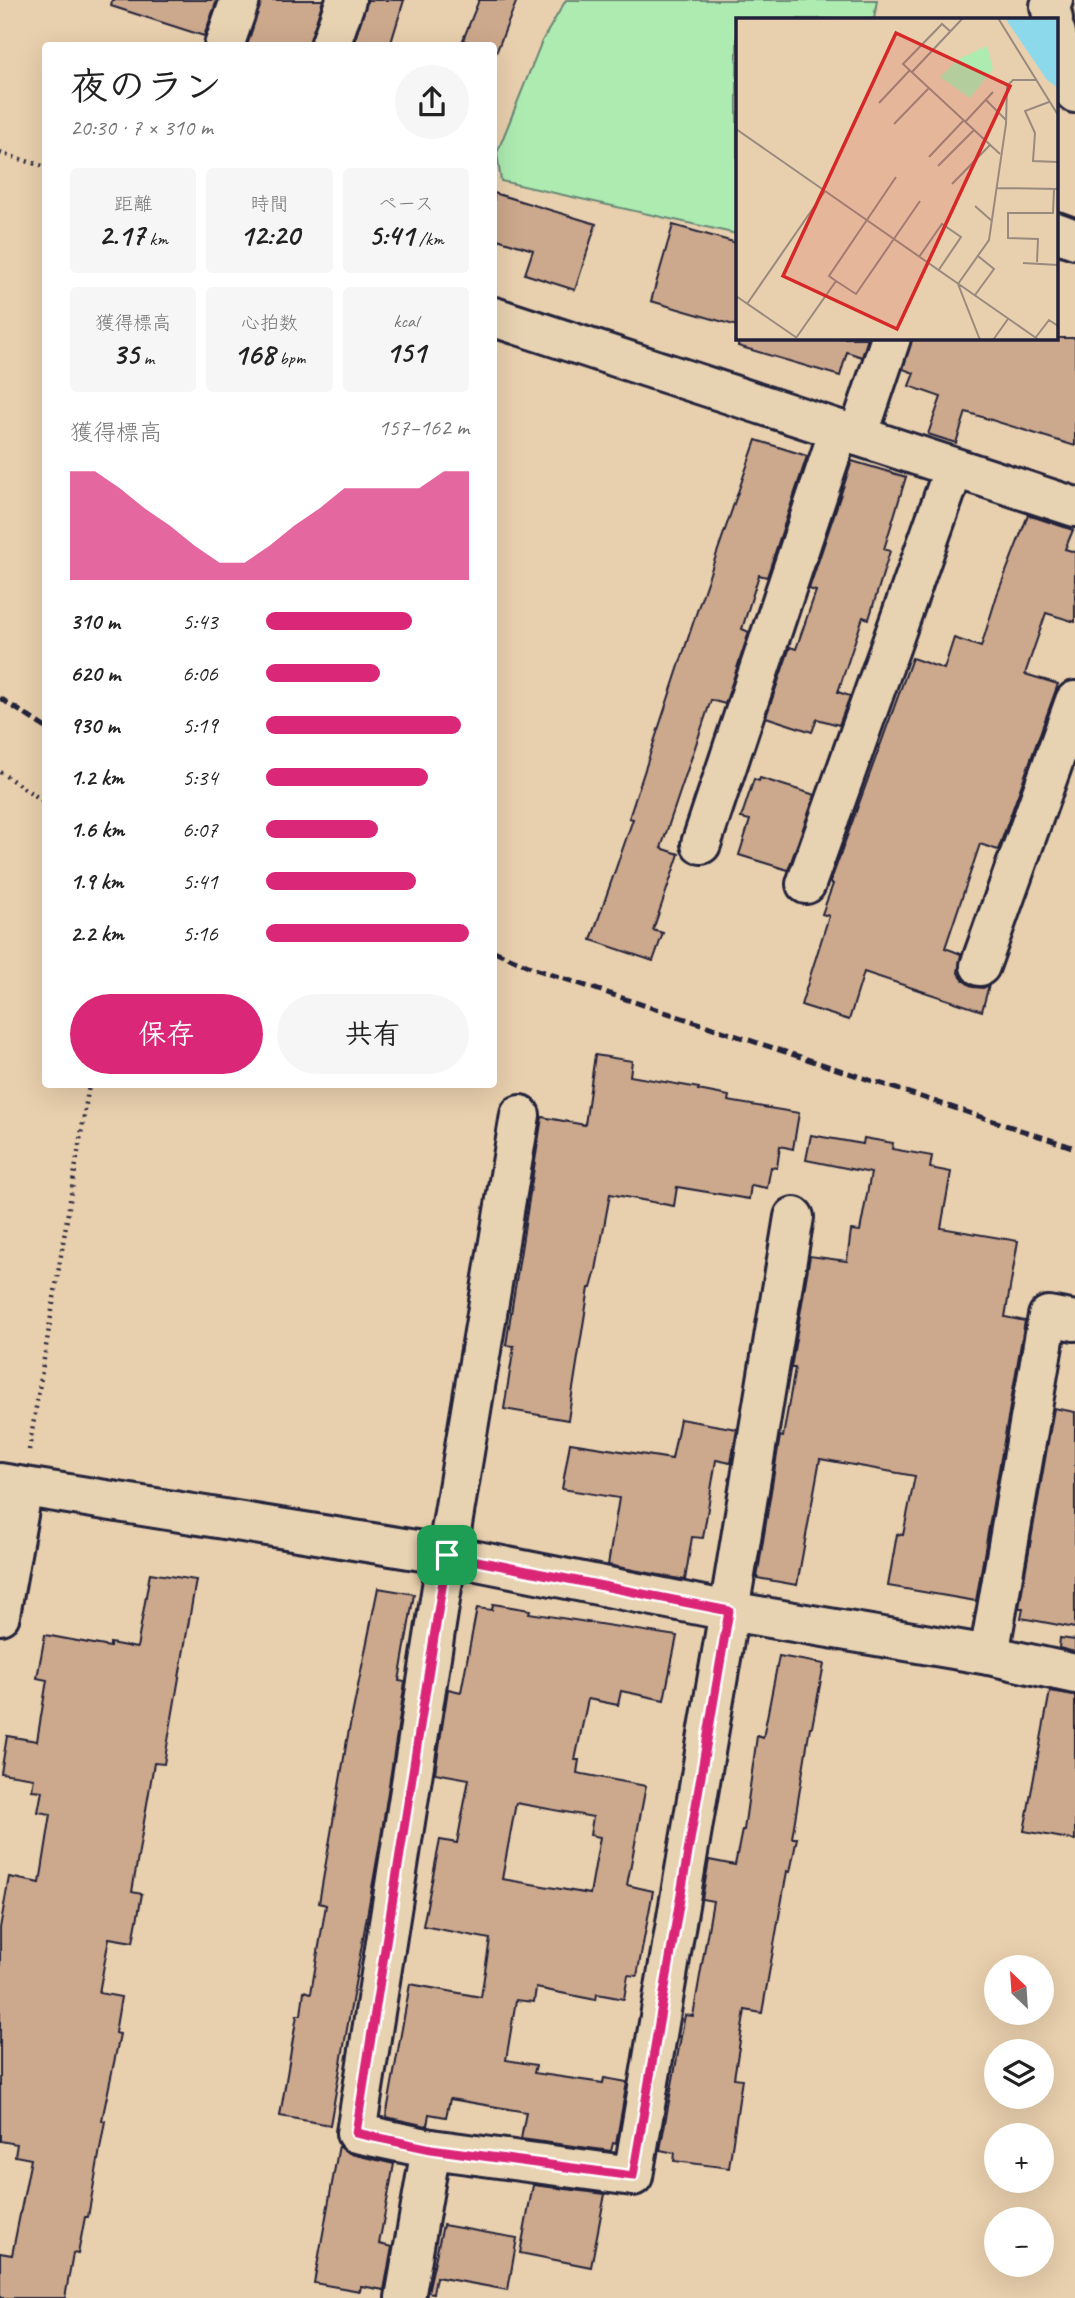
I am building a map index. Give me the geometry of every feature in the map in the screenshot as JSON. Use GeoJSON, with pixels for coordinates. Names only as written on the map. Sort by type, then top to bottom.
{"type":"FeatureCollection","features":[{"type":"Feature","properties":{"kind":"street"},"geometry":{"type":"LineString","coordinates":[[225,42],[240,0]]}},
{"type":"Feature","properties":{"kind":"street"},"geometry":{"type":"LineString","coordinates":[[331,42],[346,0]]}},
{"type":"Feature","properties":{"kind":"street"},"geometry":{"type":"LineString","coordinates":[[1053,0],[1053,18]]}},
{"type":"Feature","properties":{"kind":"street"},"geometry":{"type":"LineString","coordinates":[[1058,44],[1065,82],[1075,93]]}},
{"type":"Feature","properties":{"kind":"street"},"geometry":{"type":"LineString","coordinates":[[1058,233],[1075,239]]}},
{"type":"Feature","properties":{"kind":"street"},"geometry":{"type":"LineString","coordinates":[[497,318],[1075,507]]}},
{"type":"Feature","properties":{"kind":"street"},"geometry":{"type":"LineString","coordinates":[[701,844],[849,433],[890,340]]}},
{"type":"Feature","properties":{"kind":"street"},"geometry":{"type":"LineString","coordinates":[[806,884],[954,468]]}},
{"type":"Feature","properties":{"kind":"street"},"geometry":{"type":"LineString","coordinates":[[980,966],[1075,702]]}},
{"type":"Feature","properties":{"kind":"street"},"geometry":{"type":"LineString","coordinates":[[520,1115],[356,2133],[431,2149],[633,2176],[794,1217]]}},
{"type":"Feature","properties":{"kind":"street"},"geometry":{"type":"LineString","coordinates":[[989,1655],[1048,1316],[1075,1321]]}},
{"type":"Feature","properties":{"kind":"street"},"geometry":{"type":"LineString","coordinates":[[0,1615],[11,1485],[447,1555],[729,1611],[989,1655],[1075,1674]]}},
{"type":"Feature","properties":{"kind":"street"},"geometry":{"type":"LineString","coordinates":[[405,2298],[431,2149]]}},
{"type":"Feature","properties":{"kind":"path"},"geometry":{"type":"LineString","coordinates":[[0,153],[42,166]]}},
{"type":"Feature","properties":{"kind":"path"},"geometry":{"type":"LineString","coordinates":[[0,772],[42,800]]}},
{"type":"Feature","properties":{"kind":"path"},"geometry":{"type":"LineString","coordinates":[[11,1485],[88,1088]]}},
{"type":"Feature","properties":{"kind":"green space"},"geometry":{"type":"Polygon","coordinates":[[[566,0],[877,0],[874,18],[736,18],[736,234],[501,181],[497,153],[542,41],[566,0]]]}},
{"type":"Feature","properties":{"kind":"building"},"geometry":{"type":"Polygon","coordinates":[[[112,0],[217,0],[204,36],[111,6],[112,0]]]}},
{"type":"Feature","properties":{"kind":"building"},"geometry":{"type":"Polygon","coordinates":[[[261,0],[323,0],[310,42],[248,42],[261,0]]]}},
{"type":"Feature","properties":{"kind":"building"},"geometry":{"type":"Polygon","coordinates":[[[367,0],[404,0],[391,42],[354,42],[367,0]]]}},
{"type":"Feature","properties":{"kind":"building"},"geometry":{"type":"Polygon","coordinates":[[[479,0],[517,0],[497,50],[497,42],[463,40],[479,0]]]}},
{"type":"Feature","properties":{"kind":"building"},"geometry":{"type":"Polygon","coordinates":[[[497,194],[596,224],[575,290],[525,274],[533,250],[497,239],[497,194]]]}},
{"type":"Feature","properties":{"kind":"building"},"geometry":{"type":"Polygon","coordinates":[[[673,225],[736,243],[736,326],[651,301],[673,225]]]}},
{"type":"Feature","properties":{"kind":"building"},"geometry":{"type":"Polygon","coordinates":[[[1075,338],[1075,446],[966,412],[956,443],[928,434],[941,397],[909,386],[914,373],[903,369],[911,340],[1075,338]]]}},
{"type":"Feature","properties":{"kind":"building"},"geometry":{"type":"Polygon","coordinates":[[[739,340],[867,340],[862,357],[847,352],[840,376],[738,346],[739,340]]]}},
{"type":"Feature","properties":{"kind":"building"},"geometry":{"type":"Polygon","coordinates":[[[756,440],[807,456],[767,577],[759,575],[742,629],[749,632],[725,704],[711,700],[661,848],[679,854],[653,930],[663,933],[653,961],[591,940],[633,819],[629,818],[698,608],[756,440]]]}},
{"type":"Feature","properties":{"kind":"building"},"geometry":{"type":"Polygon","coordinates":[[[852,461],[906,477],[884,549],[890,551],[869,619],[863,617],[838,692],[850,696],[839,725],[817,719],[812,732],[766,717],[790,647],[796,649],[816,591],[809,589],[852,461]]]}},
{"type":"Feature","properties":{"kind":"building"},"geometry":{"type":"Polygon","coordinates":[[[1028,515],[1073,530],[1065,549],[1075,552],[1075,622],[1046,613],[1025,674],[1058,684],[998,850],[980,844],[945,948],[961,954],[958,973],[964,981],[973,987],[983,988],[989,985],[982,1011],[864,972],[849,1020],[801,1005],[829,916],[822,914],[833,884],[830,883],[912,658],[944,669],[954,638],[981,647],[997,595],[1028,515]]]}},
{"type":"Feature","properties":{"kind":"building"},"geometry":{"type":"Polygon","coordinates":[[[760,778],[815,795],[788,870],[739,855],[750,820],[741,818],[754,779],[759,781],[760,778]]]}},
{"type":"Feature","properties":{"kind":"building"},"geometry":{"type":"Polygon","coordinates":[[[595,1055],[632,1061],[630,1076],[699,1088],[698,1090],[729,1096],[728,1101],[799,1113],[793,1149],[780,1146],[777,1168],[771,1167],[767,1188],[751,1185],[749,1199],[677,1187],[674,1206],[610,1194],[596,1270],[589,1288],[568,1420],[504,1409],[514,1346],[506,1345],[542,1117],[585,1125],[595,1055]]]}},
{"type":"Feature","properties":{"kind":"building"},"geometry":{"type":"Polygon","coordinates":[[[811,1135],[863,1144],[864,1138],[893,1143],[892,1149],[932,1156],[930,1168],[951,1172],[941,1228],[1018,1241],[1005,1317],[1025,1321],[976,1601],[888,1586],[897,1534],[903,1535],[915,1476],[820,1459],[797,1585],[757,1578],[780,1436],[783,1437],[795,1368],[791,1368],[810,1256],[847,1261],[851,1230],[860,1231],[871,1173],[806,1160],[811,1135]]]}},
{"type":"Feature","properties":{"kind":"building"},"geometry":{"type":"Polygon","coordinates":[[[1054,1408],[1075,1412],[1075,1628],[1021,1618],[1023,1608],[1019,1608],[1054,1408]]]}},
{"type":"Feature","properties":{"kind":"building"},"geometry":{"type":"Polygon","coordinates":[[[680,1419],[737,1429],[731,1463],[716,1460],[703,1538],[692,1537],[685,1580],[608,1565],[619,1498],[562,1489],[570,1443],[672,1459],[680,1419]]]}},
{"type":"Feature","properties":{"kind":"building"},"geometry":{"type":"Polygon","coordinates":[[[150,1573],[196,1580],[164,1764],[154,1763],[132,1892],[142,1894],[133,1942],[109,1938],[99,1993],[121,1997],[115,2033],[120,2034],[102,2120],[105,2121],[88,2217],[85,2217],[78,2254],[73,2253],[65,2298],[0,2298],[0,2253],[12,2255],[31,2159],[15,2156],[17,2144],[0,2141],[0,1928],[9,1877],[40,1883],[51,1814],[38,1812],[42,1791],[32,1790],[34,1778],[1,1773],[7,1736],[37,1741],[47,1680],[37,1678],[45,1635],[110,1647],[110,1643],[137,1648],[150,1573]]]}},
{"type":"Feature","properties":{"kind":"building"},"geometry":{"type":"Polygon","coordinates":[[[378,1588],[414,1594],[399,1681],[405,1682],[381,1837],[330,2125],[280,2116],[297,2015],[301,2015],[304,1991],[311,1993],[326,1905],[319,1903],[347,1740],[378,1588]]]}},
{"type":"Feature","properties":{"kind":"building"},"geometry":{"type":"Polygon","coordinates":[[[493,1604],[530,1610],[529,1613],[677,1636],[664,1700],[621,1691],[618,1705],[588,1699],[575,1760],[579,1760],[577,1773],[646,1786],[627,1885],[653,1891],[637,1976],[628,1975],[624,1999],[597,1994],[596,2000],[536,1988],[534,2002],[516,2000],[506,2060],[536,2065],[534,2073],[603,2083],[604,2078],[627,2082],[616,2144],[613,2143],[611,2151],[521,2139],[526,2112],[450,2099],[446,2117],[429,2114],[427,2126],[386,2117],[410,1984],[481,1997],[490,1939],[423,1926],[440,1840],[457,1843],[469,1779],[435,1773],[448,1689],[461,1692],[477,1608],[492,1610],[493,1604]],[[516,1803],[502,1879],[590,1894],[600,1837],[590,1835],[593,1817],[516,1803]]]}},
{"type":"Feature","properties":{"kind":"building"},"geometry":{"type":"Polygon","coordinates":[[[1060,1638],[1075,1640],[1075,1652],[1059,1648],[1060,1638]]]}},
{"type":"Feature","properties":{"kind":"building"},"geometry":{"type":"Polygon","coordinates":[[[779,1656],[824,1664],[810,1727],[792,1838],[797,1838],[790,1872],[787,1871],[762,2013],[745,2010],[734,2078],[742,2079],[729,2168],[674,2161],[675,2153],[660,2150],[685,2015],[693,2016],[713,1901],[702,1899],[709,1860],[735,1865],[744,1830],[757,1736],[763,1738],[779,1656]]]}},
{"type":"Feature","properties":{"kind":"building"},"geometry":{"type":"Polygon","coordinates":[[[1050,1691],[1075,1695],[1075,1840],[1024,1831],[1050,1691]]]}},
{"type":"Feature","properties":{"kind":"building"},"geometry":{"type":"Polygon","coordinates":[[[339,2145],[351,2154],[394,2164],[379,2244],[392,2247],[384,2290],[361,2286],[360,2291],[314,2283],[339,2145]]]}},
{"type":"Feature","properties":{"kind":"building"},"geometry":{"type":"Polygon","coordinates":[[[533,2185],[605,2194],[591,2267],[520,2253],[533,2185]]]}},
{"type":"Feature","properties":{"kind":"building"},"geometry":{"type":"Polygon","coordinates":[[[443,2225],[517,2238],[508,2290],[436,2277],[433,2293],[428,2292],[443,2225]]]}},
{"type":"Feature","properties":{"kind":"railway"},"geometry":{"type":"LineString","coordinates":[[0,698],[42,725]]}},
{"type":"Feature","properties":{"kind":"railway"},"geometry":{"type":"LineString","coordinates":[[497,952],[535,969],[1075,1148]]}},
{"type":"Feature","properties":{"kind":"route"},"geometry":{"type":"LineString","coordinates":[[447,1555],[729,1611],[633,2176],[431,2149],[356,2133],[447,1555]]}}]}
